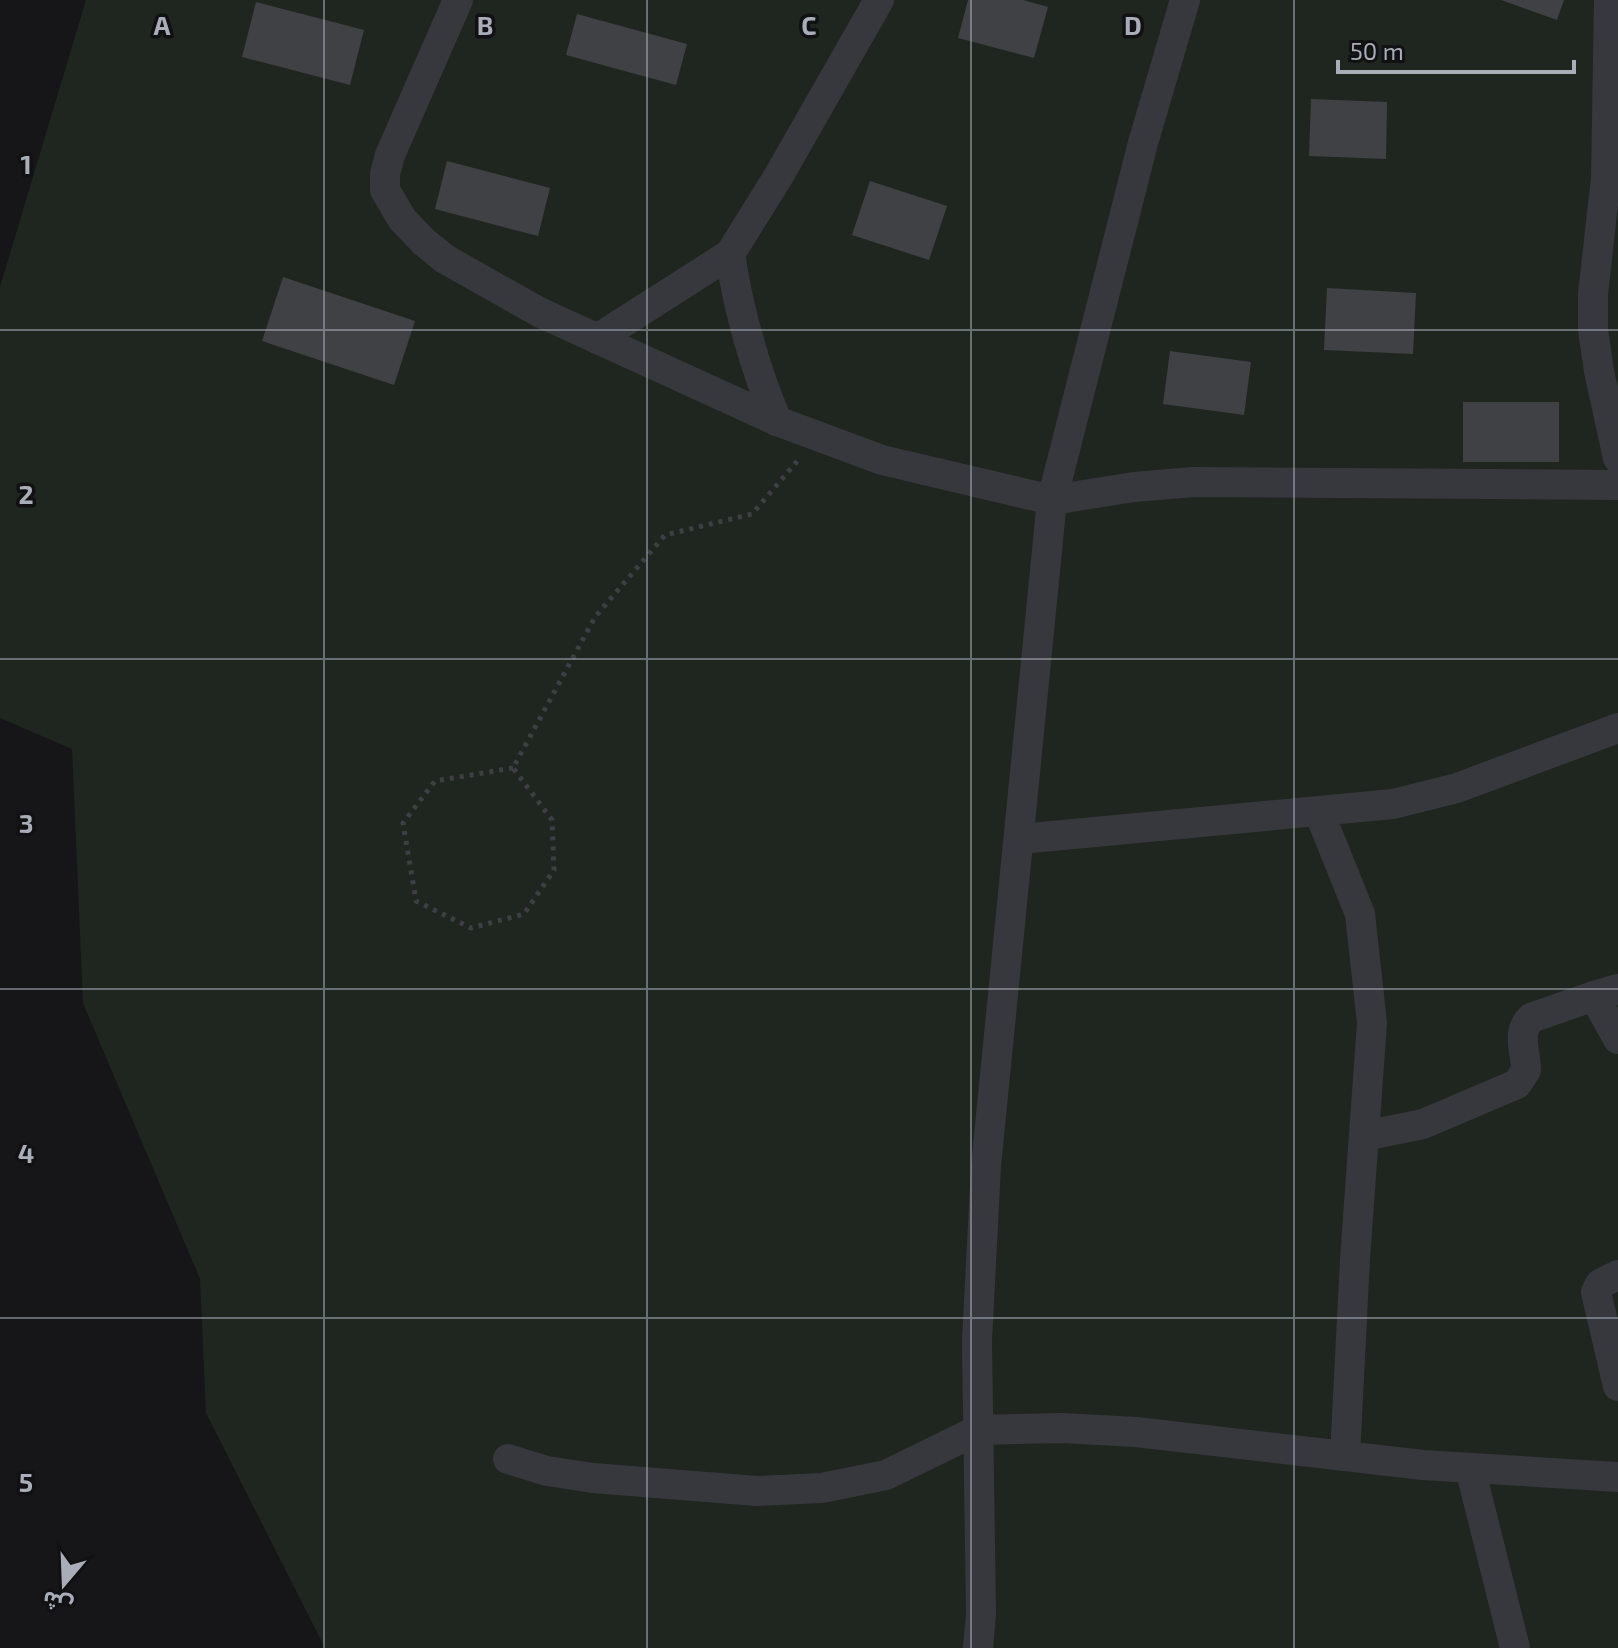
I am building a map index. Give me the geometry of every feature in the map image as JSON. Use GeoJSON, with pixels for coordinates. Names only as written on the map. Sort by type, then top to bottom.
{"type":"FeatureCollection","features":[{"type":"Feature","properties":{"kind":"street"},"geometry":{"type":"LineString","coordinates":[[458,0],[390,155],[385,174],[385,190],[402,219],[445,259],[539,312],[777,421],[882,460],[1052,500],[1134,487],[1194,482],[1618,485]]}},
{"type":"Feature","properties":{"kind":"street"},"geometry":{"type":"LineString","coordinates":[[597,339],[730,254],[778,177],[879,0]]}},
{"type":"Feature","properties":{"kind":"street"},"geometry":{"type":"LineString","coordinates":[[978,1648],[981,1614],[977,1341],[986,1166],[1052,500],[1143,143],[1185,0]]}},
{"type":"Feature","properties":{"kind":"street"},"geometry":{"type":"LineString","coordinates":[[1609,0],[1606,178],[1593,294],[1593,330],[1599,371],[1614,418],[1618,458]]}},
{"type":"Feature","properties":{"kind":"street"},"geometry":{"type":"LineString","coordinates":[[730,254],[750,351],[777,421]]}},
{"type":"Feature","properties":{"kind":"street"},"geometry":{"type":"LineString","coordinates":[[1020,839],[1319,812],[1421,799],[1618,728]]}},
{"type":"Feature","properties":{"kind":"street"},"geometry":{"type":"LineString","coordinates":[[1319,812],[1360,914],[1372,1023],[1345,1456]]}},
{"type":"Feature","properties":{"kind":"street"},"geometry":{"type":"LineString","coordinates":[[1364,1136],[1423,1124],[1517,1084],[1526,1070],[1522,1037],[1525,1023],[1531,1018],[1606,992],[1618,1039]]}},
{"type":"Feature","properties":{"kind":"street"},"geometry":{"type":"LineString","coordinates":[[1618,1275],[1600,1284],[1596,1292],[1618,1386]]}},
{"type":"Feature","properties":{"kind":"street"},"geometry":{"type":"LineString","coordinates":[[508,1459],[547,1471],[593,1478],[757,1491],[822,1488],[886,1475],[978,1430],[1062,1428],[1136,1432],[1470,1468],[1618,1477]]}},
{"type":"Feature","properties":{"kind":"street"},"geometry":{"type":"LineString","coordinates":[[1470,1468],[1515,1648]]}},
{"type":"Feature","properties":{"kind":"path"},"geometry":{"type":"LineString","coordinates":[[513,768],[595,617],[665,535],[752,514],[818,437]]}},
{"type":"Feature","properties":{"kind":"path"},"geometry":{"type":"LineString","coordinates":[[513,768],[552,820],[554,870],[524,914],[471,928],[416,901],[403,823],[435,781],[513,768]]}},
{"type":"Feature","properties":{"kind":"shaded area"},"geometry":{"type":"Polygon","coordinates":[[[86,0],[1618,0],[1618,1648],[325,1648],[206,1413],[200,1279],[83,1003],[72,749],[0,718],[0,287],[86,0]]]}},
{"type":"Feature","properties":{"kind":"building"},"geometry":{"type":"Polygon","coordinates":[[[968,0],[1023,0],[1048,7],[1034,58],[958,38],[968,0]]]}},
{"type":"Feature","properties":{"kind":"building"},"geometry":{"type":"Polygon","coordinates":[[[1501,0],[1564,0],[1557,20],[1501,0]]]}},
{"type":"Feature","properties":{"kind":"building"},"geometry":{"type":"Polygon","coordinates":[[[256,2],[364,30],[350,85],[242,57],[256,2]]]}},
{"type":"Feature","properties":{"kind":"building"},"geometry":{"type":"Polygon","coordinates":[[[577,14],[687,44],[676,85],[566,55],[577,14]]]}},
{"type":"Feature","properties":{"kind":"building"},"geometry":{"type":"Polygon","coordinates":[[[1311,99],[1387,102],[1386,159],[1309,156],[1311,99]]]}},
{"type":"Feature","properties":{"kind":"building"},"geometry":{"type":"Polygon","coordinates":[[[447,161],[550,188],[538,236],[435,209],[447,161]]]}},
{"type":"Feature","properties":{"kind":"building"},"geometry":{"type":"Polygon","coordinates":[[[870,181],[947,206],[929,260],[852,235],[870,181]]]}},
{"type":"Feature","properties":{"kind":"building"},"geometry":{"type":"Polygon","coordinates":[[[283,277],[415,321],[394,385],[262,341],[283,277]]]}},
{"type":"Feature","properties":{"kind":"building"},"geometry":{"type":"Polygon","coordinates":[[[1327,288],[1416,293],[1413,354],[1324,350],[1327,288]]]}},
{"type":"Feature","properties":{"kind":"building"},"geometry":{"type":"Polygon","coordinates":[[[1170,351],[1251,362],[1244,415],[1163,404],[1170,351]]]}},
{"type":"Feature","properties":{"kind":"building"},"geometry":{"type":"Polygon","coordinates":[[[1463,402],[1559,402],[1559,462],[1463,462],[1463,402]]]}}]}
